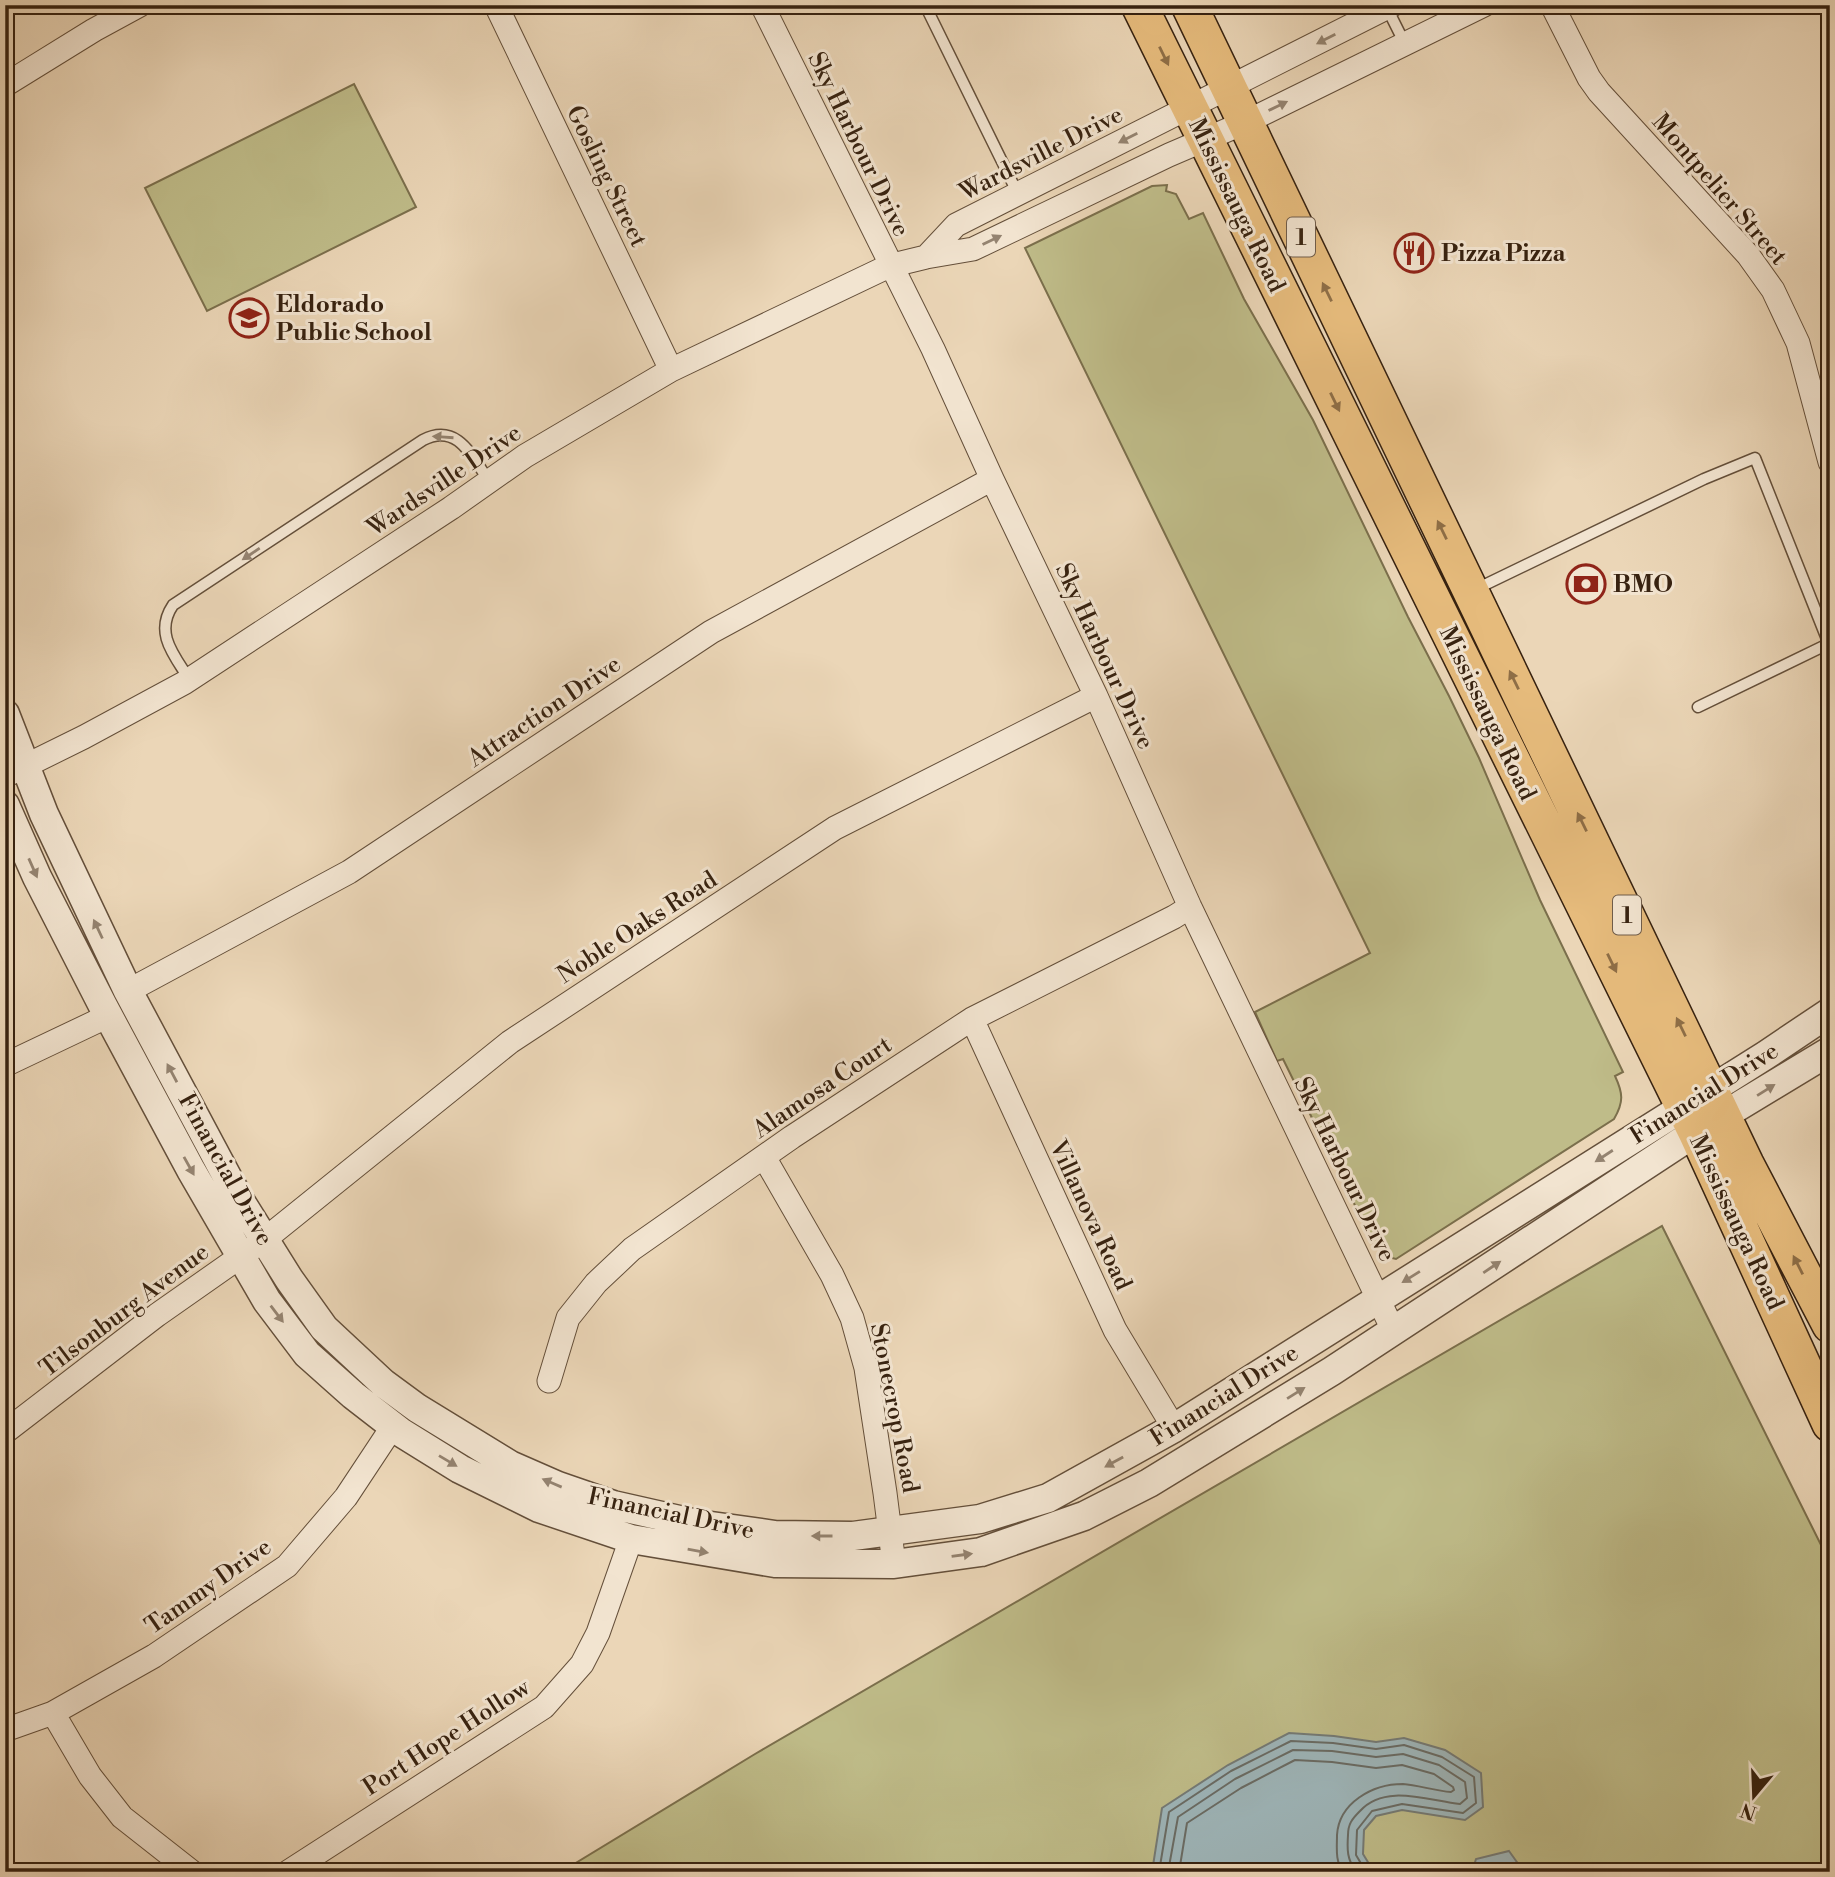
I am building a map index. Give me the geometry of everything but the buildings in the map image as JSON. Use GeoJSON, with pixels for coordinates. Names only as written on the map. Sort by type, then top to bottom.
{"type":"FeatureCollection","features":[{"type":"Feature","properties":{"kind":"main road","name":"Mississauga Road"},"geometry":{"type":"LineString","coordinates":[[1139,5],[1205,140],[1703,1111],[1830,1325]]}},
{"type":"Feature","properties":{"kind":"main road","name":"Mississauga Road"},"geometry":{"type":"LineString","coordinates":[[1189,5],[1472,592],[1703,1111],[1830,1424]]}},
{"type":"Feature","properties":{"kind":"street"},"geometry":{"type":"LineString","coordinates":[[5,85],[140,5]]}},
{"type":"Feature","properties":{"kind":"street","name":"Gosling Street"},"geometry":{"type":"LineString","coordinates":[[496,5],[671,370]]}},
{"type":"Feature","properties":{"kind":"street","name":"Sky Harbour Drive"},"geometry":{"type":"LineString","coordinates":[[762,5],[933,349],[1096,696],[1190,907],[1394,1332]]}},
{"type":"Feature","properties":{"kind":"street","name":"Wardsville Drive"},"geometry":{"type":"LineString","coordinates":[[15,771],[84,737],[189,679],[525,456],[671,370],[890,266],[973,249],[1246,122],[1484,5]]}},
{"type":"Feature","properties":{"kind":"street","name":"Montpelier Street"},"geometry":{"type":"LineString","coordinates":[[1552,5],[1589,78],[1599,92],[1748,256],[1773,290],[1798,343],[1826,430],[1830,462]]}},
{"type":"Feature","properties":{"kind":"street","name":"Wardsville Drive"},"geometry":{"type":"LineString","coordinates":[[926,257],[956,225],[1388,6]]}},
{"type":"Feature","properties":{"kind":"street","name":"Attraction Drive"},"geometry":{"type":"LineString","coordinates":[[128,991],[349,872],[711,632],[992,479]]}},
{"type":"Feature","properties":{"kind":"street","name":"Noble Oaks Road"},"geometry":{"type":"LineString","coordinates":[[241,1256],[510,1042],[835,828],[1096,696]]}},
{"type":"Feature","properties":{"kind":"street","name":"Financial Drive"},"geometry":{"type":"LineString","coordinates":[[5,714],[15,771],[44,814],[128,991],[239,1199],[289,1279],[324,1328],[383,1383],[457,1434],[510,1465],[558,1486],[614,1505],[697,1524],[775,1535],[853,1536],[979,1519],[1048,1498],[1174,1428],[1378,1297],[1703,1111],[1830,1051]]}},
{"type":"Feature","properties":{"kind":"street","name":"Financial Drive"},"geometry":{"type":"LineString","coordinates":[[5,805],[37,877],[191,1170],[267,1301],[307,1354],[393,1426],[460,1469],[539,1508],[631,1539],[775,1563],[894,1564],[981,1552],[1084,1516],[1149,1483],[1394,1332],[1703,1111],[1830,1012]]}},
{"type":"Feature","properties":{"kind":"street","name":"Alamosa Court"},"geometry":{"type":"LineString","coordinates":[[549,1381],[568,1318],[596,1283],[632,1249],[764,1157],[972,1019],[1190,907]]}},
{"type":"Feature","properties":{"kind":"street"},"geometry":{"type":"LineString","coordinates":[[5,1065],[108,1016]]}},
{"type":"Feature","properties":{"kind":"street","name":"Villanova Road"},"geometry":{"type":"LineString","coordinates":[[972,1019],[1115,1330],[1174,1428]]}},
{"type":"Feature","properties":{"kind":"street","name":"Stonecrop Road"},"geometry":{"type":"LineString","coordinates":[[764,1157],[832,1275],[852,1318],[866,1368],[894,1564]]}},
{"type":"Feature","properties":{"kind":"street","name":"Tilsonburg Avenue"},"geometry":{"type":"LineString","coordinates":[[5,1432],[157,1315],[241,1256]]}},
{"type":"Feature","properties":{"kind":"street","name":"Tammy Drive"},"geometry":{"type":"LineString","coordinates":[[5,1730],[53,1713],[154,1656],[288,1566],[346,1497],[393,1426]]}},
{"type":"Feature","properties":{"kind":"street","name":"Port Hope Hollow"},"geometry":{"type":"LineString","coordinates":[[288,1872],[544,1707],[582,1664],[598,1633],[631,1539]]}},
{"type":"Feature","properties":{"kind":"street"},"geometry":{"type":"LineString","coordinates":[[53,1713],[90,1776],[122,1817],[192,1872]]}},
{"type":"Feature","properties":{"kind":"lane"},"geometry":{"type":"LineString","coordinates":[[925,5],[1018,194]]}},
{"type":"Feature","properties":{"kind":"lane"},"geometry":{"type":"LineString","coordinates":[[1388,6],[1405,44]]}},
{"type":"Feature","properties":{"kind":"lane"},"geometry":{"type":"LineString","coordinates":[[189,679],[167,643],[164,633],[164,623],[173,605],[423,440],[443,434],[453,437],[462,443],[489,481]]}},
{"type":"Feature","properties":{"kind":"lane"},"geometry":{"type":"LineString","coordinates":[[1472,592],[1703,479],[1755,458],[1830,644],[1699,707]]}},
{"type":"Feature","properties":{"kind":"shaded area"},"geometry":{"type":"Polygon","coordinates":[[[354,84],[416,207],[207,311],[145,188],[354,84]]]}},
{"type":"Feature","properties":{"kind":"shaded area"},"geometry":{"type":"Polygon","coordinates":[[[1167,185],[1166,191],[1176,194],[1189,219],[1203,213],[1244,299],[1313,420],[1479,758],[1540,900],[1623,1072],[1615,1076],[1621,1098],[1620,1108],[1614,1119],[1396,1259],[1388,1257],[1375,1246],[1283,1059],[1277,1061],[1255,1012],[1370,953],[1025,248],[1152,186],[1167,185]]]}},
{"type":"Feature","properties":{"kind":"shaded area"},"geometry":{"type":"Polygon","coordinates":[[[1662,1226],[1830,1563],[1830,1872],[561,1872],[755,1754],[1662,1226]]]}},
{"type":"Feature","properties":{"kind":"water"},"geometry":{"type":"Polygon","coordinates":[[[1289,1733],[1376,1742],[1404,1738],[1445,1750],[1481,1773],[1483,1807],[1465,1820],[1402,1810],[1376,1816],[1364,1830],[1363,1854],[1374,1872],[1152,1872],[1162,1808],[1228,1765],[1289,1733]]]}},
{"type":"Feature","properties":{"kind":"water"},"geometry":{"type":"Polygon","coordinates":[[[1509,1851],[1524,1872],[1472,1872],[1476,1859],[1509,1851]]]}},
{"type":"Feature","properties":{"kind":"place","name":"Pizza Pizza"},"geometry":{"type":"Point","coordinates":[1414,253]}},
{"type":"Feature","properties":{"kind":"place","name":"Eldorado Public School"},"geometry":{"type":"Point","coordinates":[249,318]}},
{"type":"Feature","properties":{"kind":"place","name":"BMO"},"geometry":{"type":"Point","coordinates":[1586,584]}}]}
